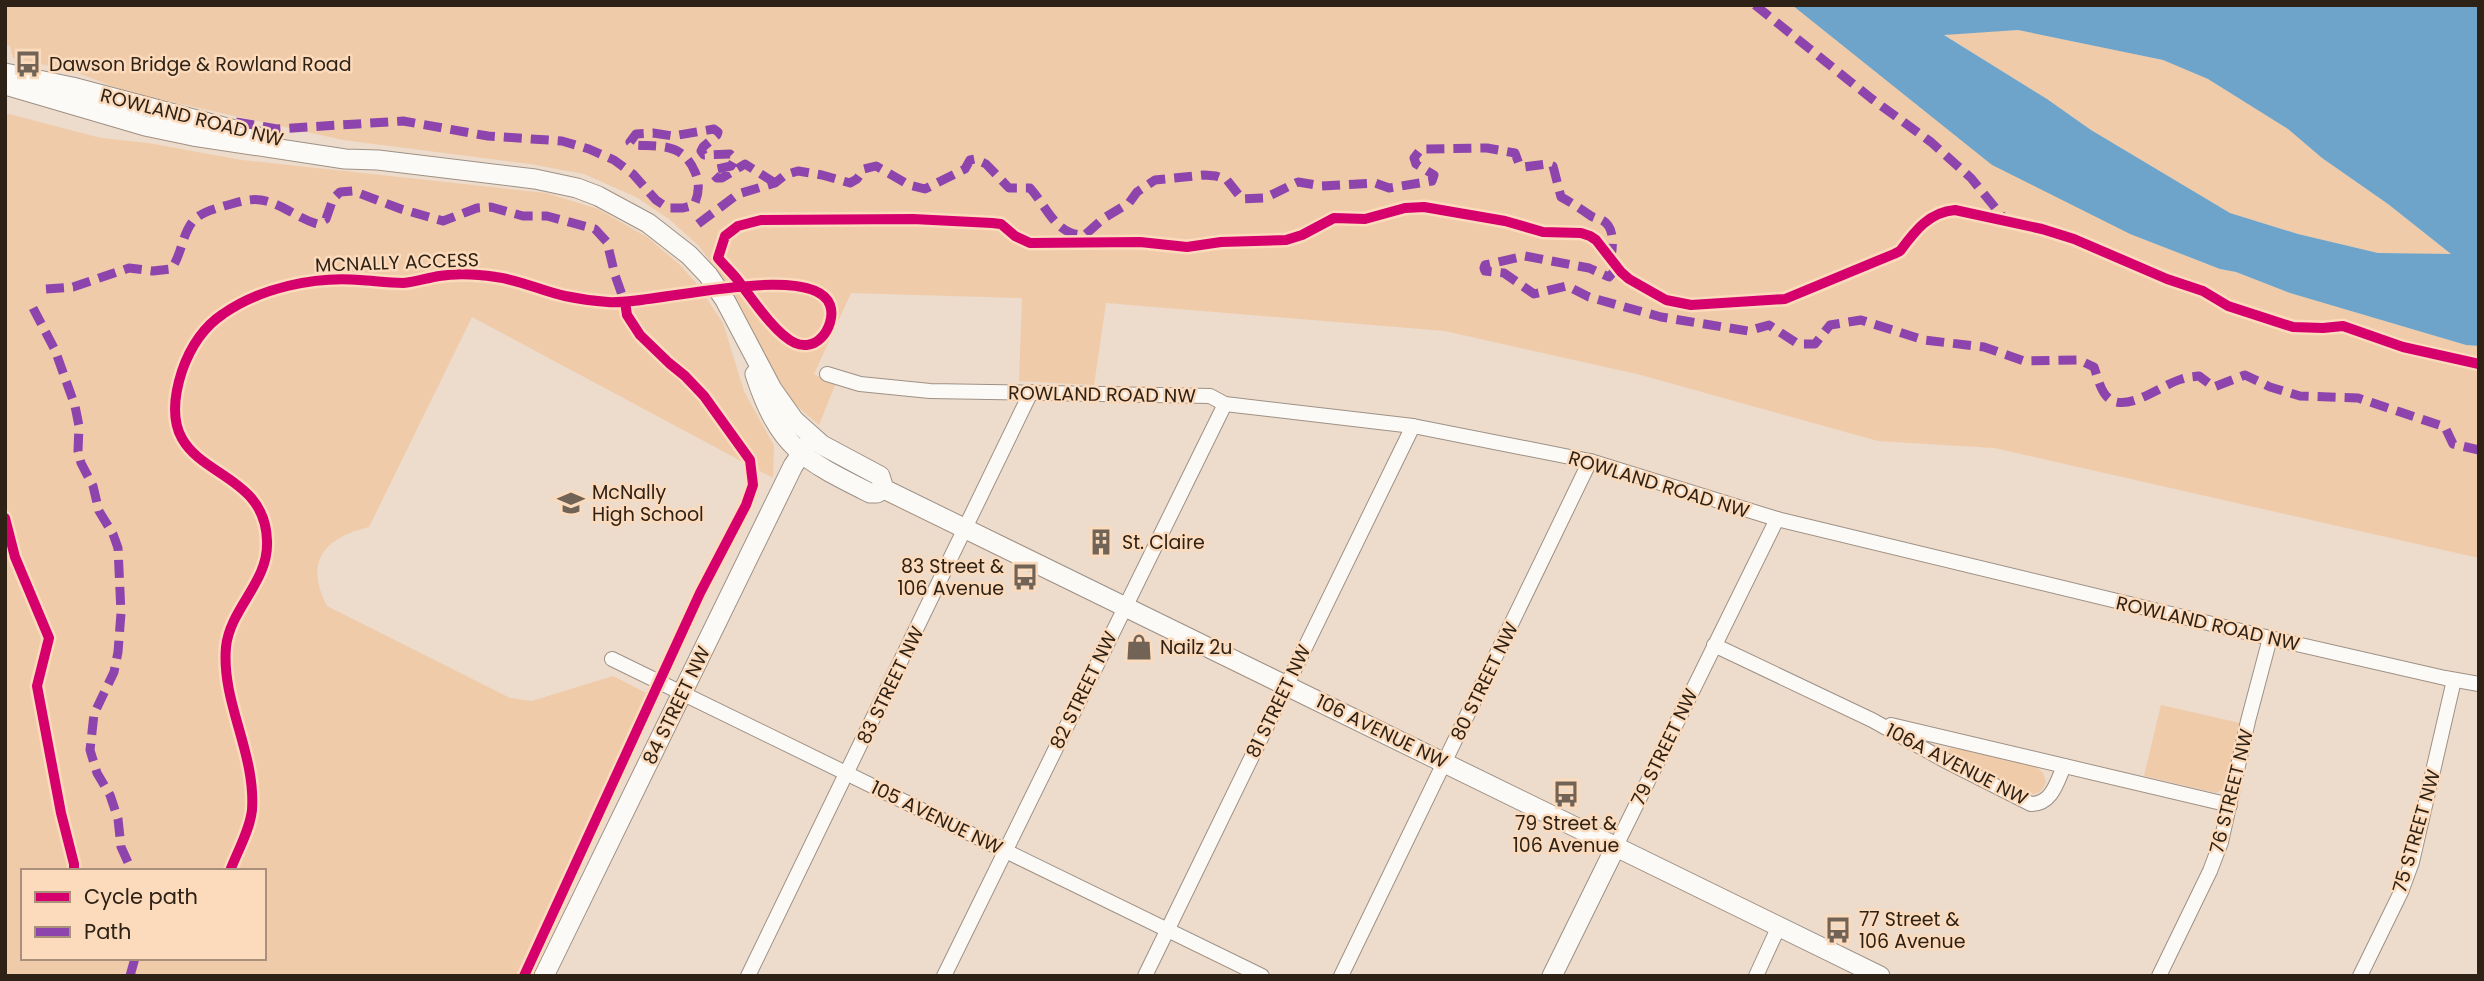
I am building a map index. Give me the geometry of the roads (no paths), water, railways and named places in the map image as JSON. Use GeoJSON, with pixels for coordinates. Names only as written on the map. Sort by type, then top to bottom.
{"type":"FeatureCollection","features":[{"type":"Feature","properties":{"kind":"main road","name":"ROWLAND ROAD NW"},"geometry":{"type":"LineString","coordinates":[[5,73],[72,87],[240,132],[378,160],[557,183],[598,196],[624,208],[669,237],[708,275],[752,348],[755,374],[764,402],[779,428],[806,446]]}},
{"type":"Feature","properties":{"kind":"main road","name":"ROWLAND ROAD NW"},"geometry":{"type":"LineString","coordinates":[[5,85],[145,126],[193,136],[345,159],[378,160]]}},
{"type":"Feature","properties":{"kind":"main road","name":"106 AVENUE NW"},"geometry":{"type":"LineString","coordinates":[[806,446],[824,469],[870,492],[877,493],[884,489],[966,528],[1880,976]]}},
{"type":"Feature","properties":{"kind":"main road","name":"84 STREET NW"},"geometry":{"type":"LineString","coordinates":[[548,975],[681,694],[806,446]]}},
{"type":"Feature","properties":{"kind":"main road","name":"79 STREET NW"},"geometry":{"type":"LineString","coordinates":[[1552,976],[1616,846]]}},
{"type":"Feature","properties":{"kind":"street","name":"ROWLAND ROAD NW"},"geometry":{"type":"LineString","coordinates":[[827,374],[860,384],[902,388],[1210,396],[1224,404],[1413,426],[1590,461],[1777,519],[2270,638],[2479,684]]}},
{"type":"Feature","properties":{"kind":"street","name":"83 STREET NW"},"geometry":{"type":"LineString","coordinates":[[748,976],[1031,393]]}},
{"type":"Feature","properties":{"kind":"street","name":"82 STREET NW"},"geometry":{"type":"LineString","coordinates":[[944,976],[1224,404]]}},
{"type":"Feature","properties":{"kind":"street","name":"81 STREET NW"},"geometry":{"type":"LineString","coordinates":[[1145,976],[1413,426]]}},
{"type":"Feature","properties":{"kind":"street","name":"80 STREET NW"},"geometry":{"type":"LineString","coordinates":[[1341,976],[1590,461]]}},
{"type":"Feature","properties":{"kind":"street","name":"79 STREET NW"},"geometry":{"type":"LineString","coordinates":[[1616,846],[1777,519]]}},
{"type":"Feature","properties":{"kind":"street","name":"76 STREET NW"},"geometry":{"type":"LineString","coordinates":[[2159,976],[2210,871],[2221,842],[2270,638]]}},
{"type":"Feature","properties":{"kind":"street","name":"106A AVENUE NW"},"geometry":{"type":"LineString","coordinates":[[1714,645],[1872,720],[2031,804],[2042,803],[2050,796],[2064,766]]}},
{"type":"Feature","properties":{"kind":"street","name":"105 AVENUE NW"},"geometry":{"type":"LineString","coordinates":[[612,659],[1262,976]]}},
{"type":"Feature","properties":{"kind":"street","name":"75 STREET NW"},"geometry":{"type":"LineString","coordinates":[[2360,976],[2401,892],[2412,862],[2454,680]]}},
{"type":"Feature","properties":{"kind":"street","name":"106A AVENUE NW"},"geometry":{"type":"LineString","coordinates":[[1872,720],[2230,805]]}},
{"type":"Feature","properties":{"kind":"street"},"geometry":{"type":"LineString","coordinates":[[1756,976],[1779,926]]}},
{"type":"Feature","properties":{"kind":"water"},"geometry":{"type":"Polygon","coordinates":[[[1792,5],[2479,5],[2479,346],[2466,345],[2290,293],[2236,272],[2220,269],[2130,234],[1992,165],[1792,5]],[[2018,30],[1944,35],[2047,99],[2091,130],[2230,213],[2298,234],[2378,253],[2451,254],[2388,204],[2322,158],[2288,129],[2208,79],[2163,60],[2018,30]]]}},
{"type":"Feature","properties":{"kind":"place","name":"Dawson Bridge & Rowland Road"},"geometry":{"type":"Point","coordinates":[28,64]}},
{"type":"Feature","properties":{"kind":"place","name":"McNally High School"},"geometry":{"type":"Point","coordinates":[571,503]}},
{"type":"Feature","properties":{"kind":"place","name":"St. Claire"},"geometry":{"type":"Point","coordinates":[1101,542]}},
{"type":"Feature","properties":{"kind":"place","name":"83 Street & 106 Avenue"},"geometry":{"type":"Point","coordinates":[1025,577]}},
{"type":"Feature","properties":{"kind":"place","name":"Nailz 2u"},"geometry":{"type":"Point","coordinates":[1139,647]}},
{"type":"Feature","properties":{"kind":"place","name":"79 Street & 106 Avenue"},"geometry":{"type":"Point","coordinates":[1566,794]}},
{"type":"Feature","properties":{"kind":"place","name":"77 Street & 106 Avenue"},"geometry":{"type":"Point","coordinates":[1838,930]}}]}
